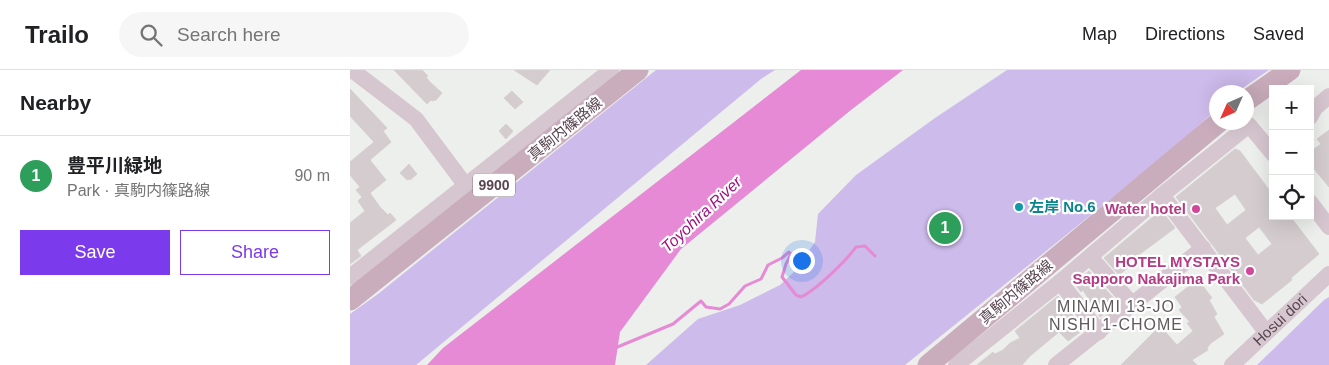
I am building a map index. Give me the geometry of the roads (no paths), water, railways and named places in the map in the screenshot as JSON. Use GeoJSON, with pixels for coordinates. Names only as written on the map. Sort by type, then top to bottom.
{"type":"FeatureCollection","features":[{"type":"Feature","properties":{"kind":"main road","name":"真駒内篠路線"},"geometry":{"type":"LineString","coordinates":[[350,300],[638,70]]}},
{"type":"Feature","properties":{"kind":"main road"},"geometry":{"type":"LineString","coordinates":[[1254,95],[1290,70]]}},
{"type":"Feature","properties":{"kind":"main road","name":"真駒内篠路線"},"geometry":{"type":"LineString","coordinates":[[928,365],[1209,130]]}},
{"type":"Feature","properties":{"kind":"street"},"geometry":{"type":"LineString","coordinates":[[352,70],[416,119],[466,186]]}},
{"type":"Feature","properties":{"kind":"street"},"geometry":{"type":"LineString","coordinates":[[350,277],[466,186],[606,71]]}},
{"type":"Feature","properties":{"kind":"street"},"geometry":{"type":"LineString","coordinates":[[1314,110],[1329,96]]}},
{"type":"Feature","properties":{"kind":"street"},"geometry":{"type":"LineString","coordinates":[[959,364],[1249,124],[1269,149]]}},
{"type":"Feature","properties":{"kind":"street"},"geometry":{"type":"LineString","coordinates":[[1162,195],[1266,332]]}},
{"type":"Feature","properties":{"kind":"street"},"geometry":{"type":"LineString","coordinates":[[1314,207],[1329,227]]}},
{"type":"Feature","properties":{"kind":"street"},"geometry":{"type":"LineString","coordinates":[[1056,365],[1203,248]]}},
{"type":"Feature","properties":{"kind":"street"},"geometry":{"type":"LineString","coordinates":[[1090,257],[1133,305]]}},
{"type":"Feature","properties":{"kind":"street","name":"Hosui dori"},"geometry":{"type":"LineString","coordinates":[[1232,365],[1329,274]]}},
{"type":"Feature","properties":{"kind":"street"},"geometry":{"type":"LineString","coordinates":[[1060,282],[1098,332]]}},
{"type":"Feature","properties":{"kind":"water","name":"Toyohira River"},"geometry":{"type":"Polygon","coordinates":[[[801,70],[903,70],[851,110],[681,249],[620,332],[615,365],[427,365],[443,348],[801,70]]]}},
{"type":"Feature","properties":{"kind":"waterway"},"geometry":{"type":"LineString","coordinates":[[615,348],[673,324],[701,301],[706,307],[720,309],[729,304],[745,286],[761,279],[768,265],[789,252],[791,254],[782,277],[796,295],[801,297],[830,275],[856,247],[865,246],[875,256]]}},
{"type":"Feature","properties":{"kind":"place","name":"左岸 No.6"},"geometry":{"type":"Point","coordinates":[1019,207]}},
{"type":"Feature","properties":{"kind":"place","name":"Water hotel"},"geometry":{"type":"Point","coordinates":[1196,209]}},
{"type":"Feature","properties":{"kind":"place","name":"豊平川緑地"},"geometry":{"type":"Point","coordinates":[945,228]}},
{"type":"Feature","properties":{"kind":"place","name":"HOTEL MYSTAYS Sapporo Nakajima Park"},"geometry":{"type":"Point","coordinates":[1250,271]}},
{"type":"Feature","properties":{"kind":"district","name":"MINAMI 13-JO NISHI 1-CHOME"},"geometry":{"type":"Point","coordinates":[1116,315]}}]}
